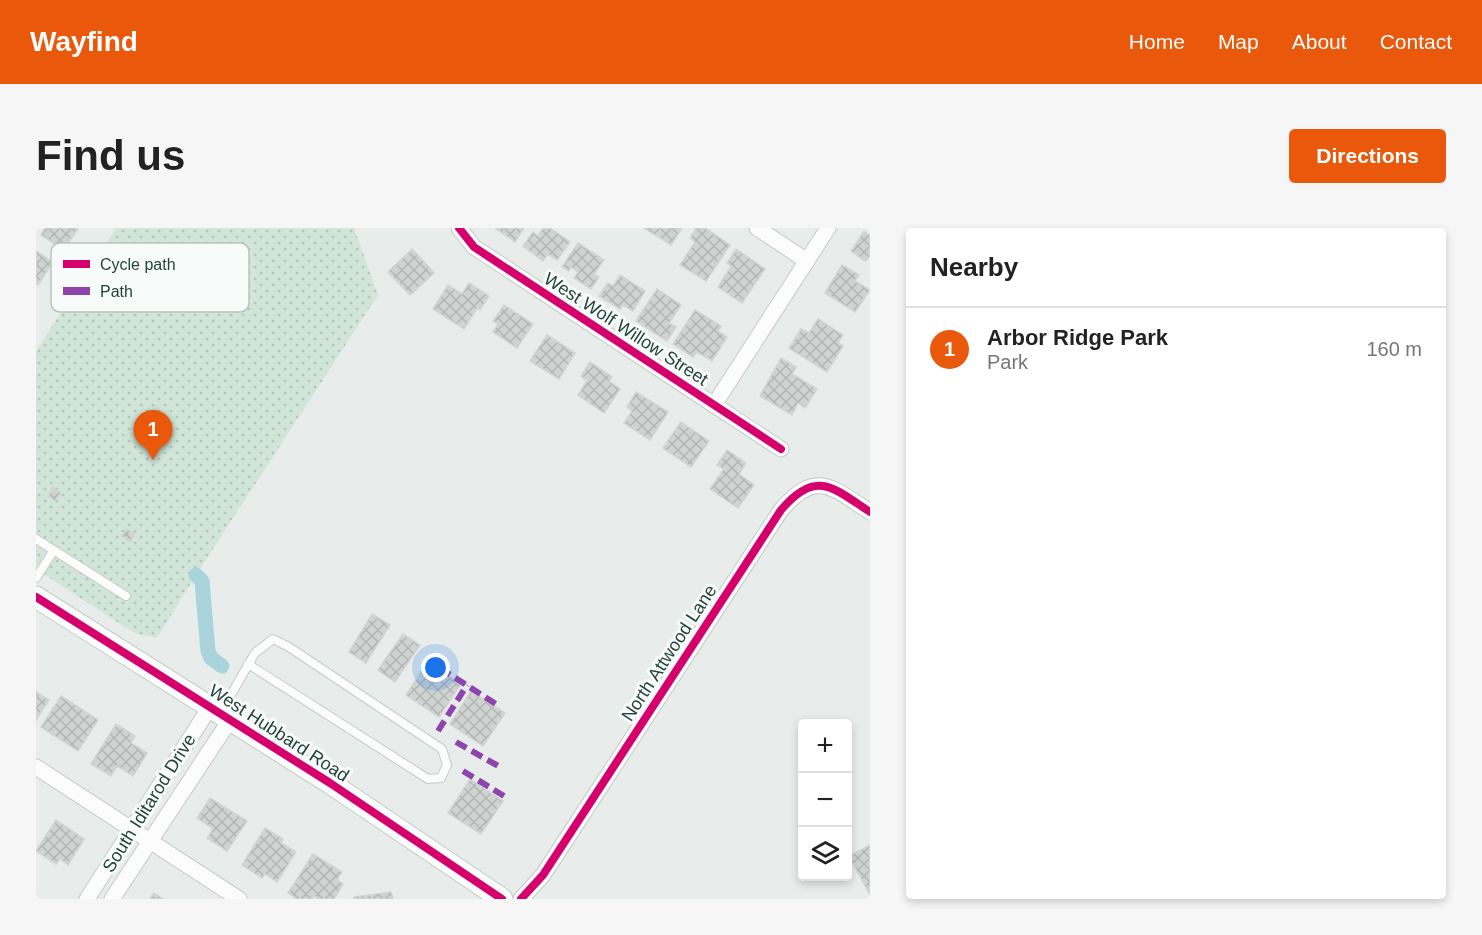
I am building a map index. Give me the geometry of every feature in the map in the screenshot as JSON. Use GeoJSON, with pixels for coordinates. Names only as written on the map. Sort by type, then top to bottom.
{"type":"FeatureCollection","features":[{"type":"Feature","properties":{"kind":"street","name":"West Wolf Willow Street"},"geometry":{"type":"LineString","coordinates":[[459,228],[474,247],[781,449]]}},
{"type":"Feature","properties":{"kind":"street"},"geometry":{"type":"LineString","coordinates":[[757,228],[807,261]]}},
{"type":"Feature","properties":{"kind":"street"},"geometry":{"type":"LineString","coordinates":[[714,405],[828,228]]}},
{"type":"Feature","properties":{"kind":"street","name":"North Attwood Lane"},"geometry":{"type":"LineString","coordinates":[[521,899],[543,874],[781,510],[795,494],[817,484],[831,488],[870,512]]}},
{"type":"Feature","properties":{"kind":"street","name":"West Hubbard Road"},"geometry":{"type":"LineString","coordinates":[[36,597],[330,783],[502,899]]}},
{"type":"Feature","properties":{"kind":"street","name":"South Iditarod Drive"},"geometry":{"type":"LineString","coordinates":[[87,899],[131,830],[220,713]]}},
{"type":"Feature","properties":{"kind":"street","name":"South Iditarod Drive"},"geometry":{"type":"LineString","coordinates":[[112,899],[150,842],[220,713]]}},
{"type":"Feature","properties":{"kind":"street"},"geometry":{"type":"LineString","coordinates":[[36,767],[239,899]]}},
{"type":"Feature","properties":{"kind":"lane"},"geometry":{"type":"LineString","coordinates":[[36,539],[126,596]]}},
{"type":"Feature","properties":{"kind":"lane"},"geometry":{"type":"LineString","coordinates":[[36,578],[54,550]]}},
{"type":"Feature","properties":{"kind":"lane"},"geometry":{"type":"LineString","coordinates":[[220,713],[248,664],[255,653],[273,639],[290,646],[442,749],[447,765],[441,778],[428,779],[248,664]]}},
{"type":"Feature","properties":{"kind":"green space"},"geometry":{"type":"Polygon","coordinates":[[[116,228],[354,228],[378,295],[157,638],[134,633],[36,569],[36,351],[61,312],[249,312],[249,243],[106,243],[116,228]]]}},
{"type":"Feature","properties":{"kind":"building"},"geometry":{"type":"Polygon","coordinates":[[[45,228],[78,228],[68,243],[53,243],[41,235],[45,228]]]}},
{"type":"Feature","properties":{"kind":"building"},"geometry":{"type":"Polygon","coordinates":[[[495,228],[524,228],[515,242],[495,228]]]}},
{"type":"Feature","properties":{"kind":"building"},"geometry":{"type":"Polygon","coordinates":[[[543,228],[550,228],[570,242],[557,260],[548,254],[543,261],[523,246],[533,232],[538,236],[543,228]]]}},
{"type":"Feature","properties":{"kind":"building"},"geometry":{"type":"Polygon","coordinates":[[[644,228],[682,228],[671,245],[644,228]]]}},
{"type":"Feature","properties":{"kind":"building"},"geometry":{"type":"Polygon","coordinates":[[[696,228],[705,228],[730,245],[706,281],[680,265],[695,242],[690,238],[696,228]]]}},
{"type":"Feature","properties":{"kind":"building"},"geometry":{"type":"Polygon","coordinates":[[[864,231],[870,236],[870,256],[865,261],[851,251],[864,231]]]}},
{"type":"Feature","properties":{"kind":"building"},"geometry":{"type":"Polygon","coordinates":[[[578,243],[604,260],[594,274],[599,277],[591,289],[574,278],[578,272],[571,267],[569,271],[562,267],[578,243]]]}},
{"type":"Feature","properties":{"kind":"building"},"geometry":{"type":"Polygon","coordinates":[[[412,249],[434,273],[410,295],[388,272],[412,249]]]}},
{"type":"Feature","properties":{"kind":"building"},"geometry":{"type":"Polygon","coordinates":[[[736,249],[765,269],[742,303],[718,287],[731,266],[727,263],[736,249]]]}},
{"type":"Feature","properties":{"kind":"building"},"geometry":{"type":"Polygon","coordinates":[[[36,251],[51,261],[51,265],[38,285],[36,283],[36,251]]]}},
{"type":"Feature","properties":{"kind":"building"},"geometry":{"type":"Polygon","coordinates":[[[842,265],[859,275],[855,281],[870,290],[855,312],[825,293],[842,265]]]}},
{"type":"Feature","properties":{"kind":"building"},"geometry":{"type":"Polygon","coordinates":[[[620,275],[645,291],[633,311],[623,305],[620,309],[599,296],[608,283],[613,286],[620,275]]]}},
{"type":"Feature","properties":{"kind":"building"},"geometry":{"type":"Polygon","coordinates":[[[469,283],[489,296],[480,310],[477,308],[464,329],[433,309],[448,285],[462,294],[469,283]]]}},
{"type":"Feature","properties":{"kind":"building"},"geometry":{"type":"Polygon","coordinates":[[[657,289],[681,305],[669,323],[676,327],[667,341],[636,321],[657,289]]]}},
{"type":"Feature","properties":{"kind":"building"},"geometry":{"type":"Polygon","coordinates":[[[504,305],[533,324],[517,348],[493,332],[498,324],[493,321],[504,305]]]}},
{"type":"Feature","properties":{"kind":"building"},"geometry":{"type":"Polygon","coordinates":[[[695,310],[721,326],[718,331],[727,337],[712,361],[697,352],[693,357],[673,344],[695,310]]]}},
{"type":"Feature","properties":{"kind":"building"},"geometry":{"type":"Polygon","coordinates":[[[818,319],[843,335],[838,343],[843,346],[827,372],[789,348],[801,329],[809,333],[818,319]]]}},
{"type":"Feature","properties":{"kind":"building"},"geometry":{"type":"Polygon","coordinates":[[[547,335],[575,353],[559,379],[530,361],[547,335]]]}},
{"type":"Feature","properties":{"kind":"building"},"geometry":{"type":"Polygon","coordinates":[[[781,358],[796,367],[792,374],[817,389],[805,408],[798,403],[792,415],[760,396],[781,358]]]}},
{"type":"Feature","properties":{"kind":"building"},"geometry":{"type":"Polygon","coordinates":[[[590,362],[612,377],[609,381],[620,389],[604,413],[578,395],[587,381],[581,376],[590,362]]]}},
{"type":"Feature","properties":{"kind":"building"},"geometry":{"type":"Polygon","coordinates":[[[636,392],[668,412],[650,440],[624,423],[632,411],[627,407],[636,392]]]}},
{"type":"Feature","properties":{"kind":"building"},"geometry":{"type":"Polygon","coordinates":[[[681,422],[709,441],[691,467],[663,448],[681,422]]]}},
{"type":"Feature","properties":{"kind":"building"},"geometry":{"type":"Polygon","coordinates":[[[727,450],[746,463],[739,474],[754,485],[738,508],[710,489],[724,469],[717,465],[727,450]]]}},
{"type":"Feature","properties":{"kind":"building"},"geometry":{"type":"Polygon","coordinates":[[[53,487],[61,493],[55,501],[48,496],[53,487]]]}},
{"type":"Feature","properties":{"kind":"building"},"geometry":{"type":"Polygon","coordinates":[[[127,529],[135,534],[130,542],[122,536],[127,529]]]}},
{"type":"Feature","properties":{"kind":"building"},"geometry":{"type":"Polygon","coordinates":[[[372,614],[390,625],[366,663],[349,652],[372,614]]]}},
{"type":"Feature","properties":{"kind":"building"},"geometry":{"type":"Polygon","coordinates":[[[403,634],[420,645],[395,682],[378,670],[403,634]]]}},
{"type":"Feature","properties":{"kind":"building"},"geometry":{"type":"Polygon","coordinates":[[[427,662],[461,684],[439,717],[406,695],[427,662]]]}},
{"type":"Feature","properties":{"kind":"building"},"geometry":{"type":"Polygon","coordinates":[[[471,691],[505,713],[483,746],[450,724],[471,691]]]}},
{"type":"Feature","properties":{"kind":"building"},"geometry":{"type":"Polygon","coordinates":[[[36,692],[49,700],[36,720],[36,692]]]}},
{"type":"Feature","properties":{"kind":"building"},"geometry":{"type":"Polygon","coordinates":[[[61,696],[98,720],[78,751],[41,727],[61,696]]]}},
{"type":"Feature","properties":{"kind":"building"},"geometry":{"type":"Polygon","coordinates":[[[116,724],[135,736],[131,743],[147,753],[133,776],[117,766],[111,776],[91,764],[116,724]]]}},
{"type":"Feature","properties":{"kind":"building"},"geometry":{"type":"Polygon","coordinates":[[[470,779],[503,801],[481,834],[448,813],[470,779]]]}},
{"type":"Feature","properties":{"kind":"building"},"geometry":{"type":"Polygon","coordinates":[[[210,798],[247,821],[227,851],[207,838],[213,829],[197,818],[210,798]]]}},
{"type":"Feature","properties":{"kind":"building"},"geometry":{"type":"Polygon","coordinates":[[[56,820],[84,839],[68,865],[60,859],[56,864],[36,851],[56,820]]]}},
{"type":"Feature","properties":{"kind":"building"},"geometry":{"type":"Polygon","coordinates":[[[265,828],[283,839],[281,843],[296,852],[277,882],[265,874],[262,878],[242,865],[265,828]]]}},
{"type":"Feature","properties":{"kind":"building"},"geometry":{"type":"Polygon","coordinates":[[[870,845],[870,895],[852,862],[852,854],[870,845]]]}},
{"type":"Feature","properties":{"kind":"building"},"geometry":{"type":"Polygon","coordinates":[[[313,854],[342,872],[337,880],[343,884],[334,899],[319,899],[314,896],[312,899],[297,899],[288,893],[313,854]]]}},
{"type":"Feature","properties":{"kind":"building"},"geometry":{"type":"Polygon","coordinates":[[[391,892],[393,899],[355,899],[354,897],[391,892]]]}},
{"type":"Feature","properties":{"kind":"building"},"geometry":{"type":"Polygon","coordinates":[[[154,893],[163,899],[150,899],[154,893]]]}},
{"type":"Feature","properties":{"kind":"waterway"},"geometry":{"type":"LineString","coordinates":[[196,575],[202,581],[208,651],[211,658],[222,666]]}},
{"type":"Feature","properties":{"kind":"marked path"},"geometry":{"type":"LineString","coordinates":[[440,668],[499,706]]}},
{"type":"Feature","properties":{"kind":"marked path"},"geometry":{"type":"LineString","coordinates":[[438,731],[467,685]]}},
{"type":"Feature","properties":{"kind":"marked path"},"geometry":{"type":"LineString","coordinates":[[456,742],[500,767]]}},
{"type":"Feature","properties":{"kind":"marked path"},"geometry":{"type":"LineString","coordinates":[[463,771],[504,796]]}},
{"type":"Feature","properties":{"kind":"cycle path"},"geometry":{"type":"LineString","coordinates":[[459,228],[474,247],[781,449]]}},
{"type":"Feature","properties":{"kind":"cycle path"},"geometry":{"type":"LineString","coordinates":[[521,899],[543,875],[781,510],[793,497],[804,490],[824,486],[845,495],[870,512]]}},
{"type":"Feature","properties":{"kind":"cycle path"},"geometry":{"type":"LineString","coordinates":[[36,597],[330,783],[502,899]]}},
{"type":"Feature","properties":{"kind":"place","name":"Arbor Ridge Park"},"geometry":{"type":"Point","coordinates":[153,460]}}]}
